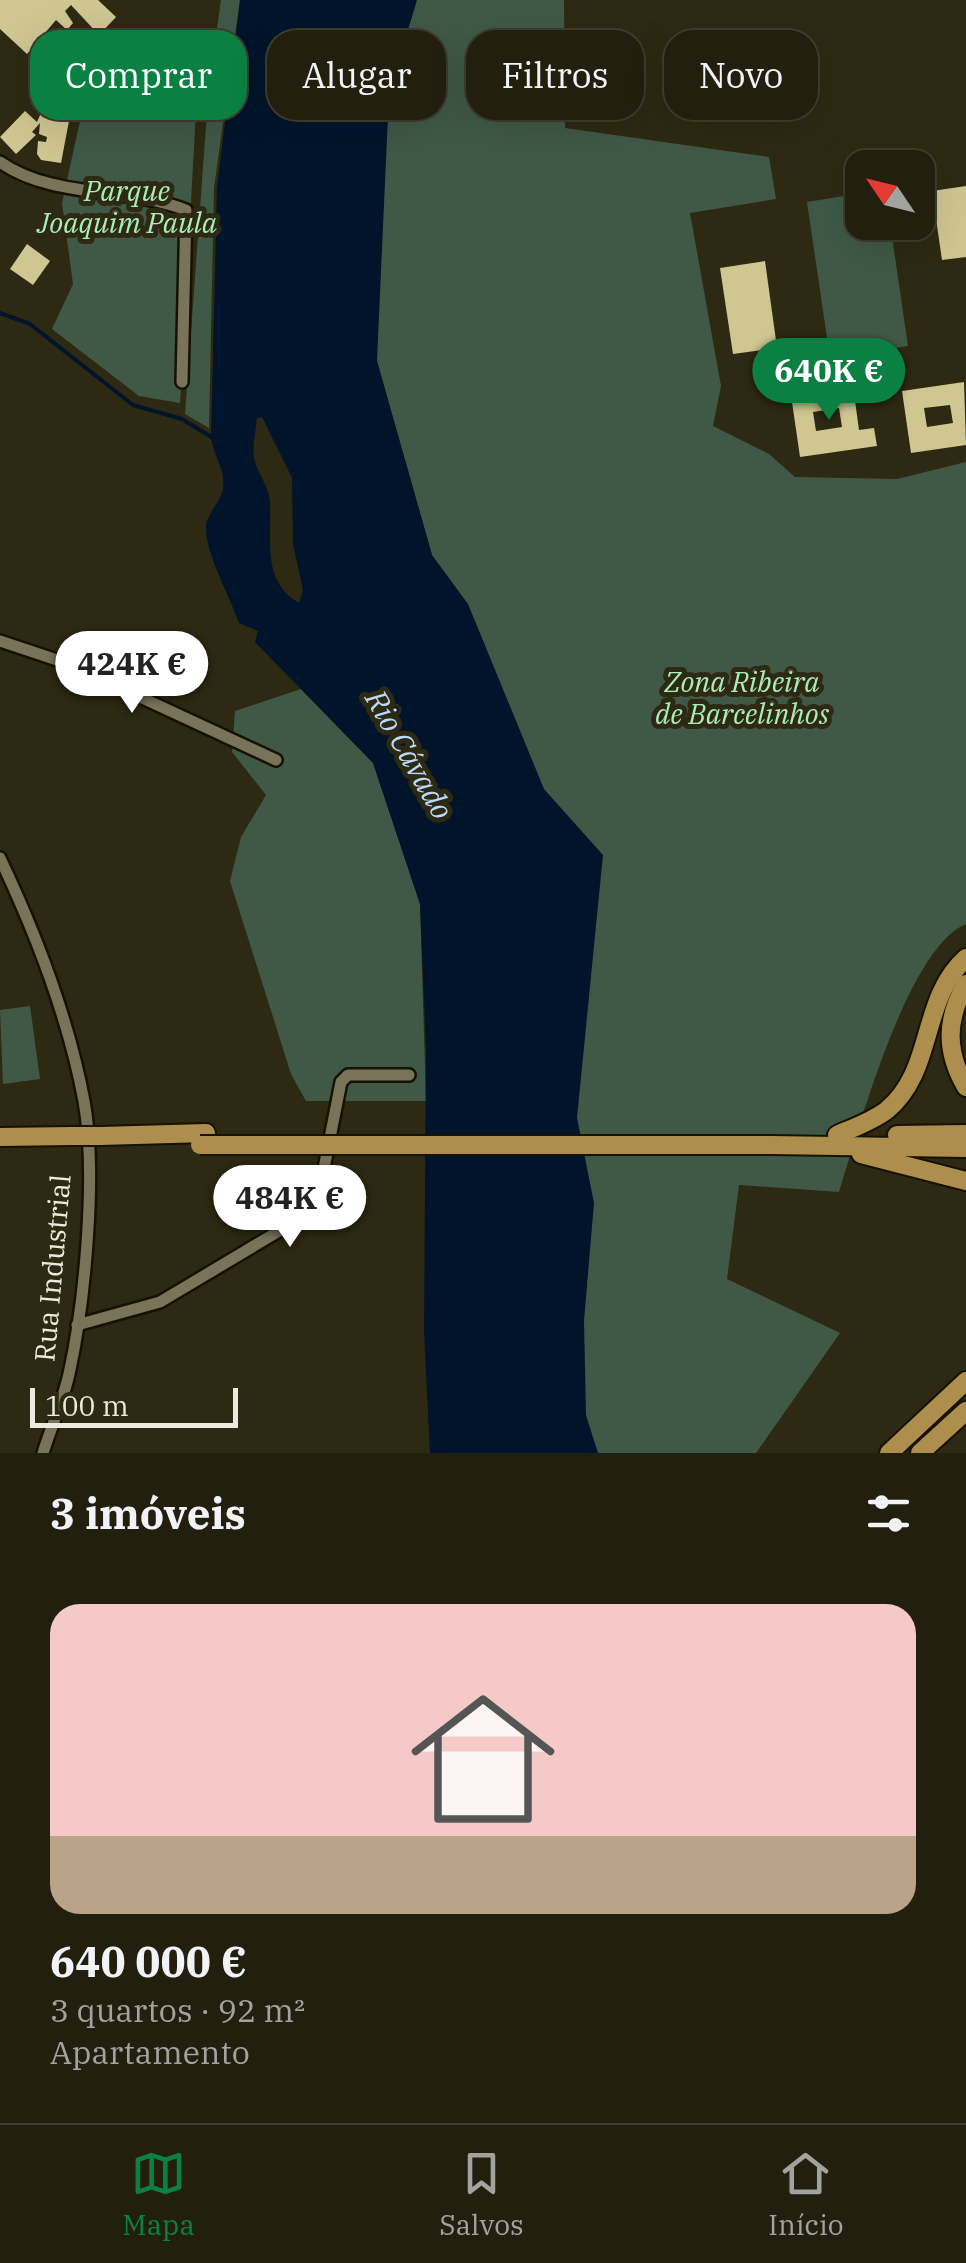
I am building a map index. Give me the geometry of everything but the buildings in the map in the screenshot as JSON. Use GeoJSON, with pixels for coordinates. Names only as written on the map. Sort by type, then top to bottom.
{"type":"FeatureCollection","features":[{"type":"Feature","properties":{"kind":"main road"},"geometry":{"type":"LineString","coordinates":[[840,1140],[886,1111],[908,1086],[922,1059],[942,987],[966,958]]}},
{"type":"Feature","properties":{"kind":"main road"},"geometry":{"type":"LineString","coordinates":[[966,984],[954,1006],[949,1033],[953,1062],[966,1087]]}},
{"type":"Feature","properties":{"kind":"main road"},"geometry":{"type":"LineString","coordinates":[[0,1137],[72,1141],[840,1140],[966,1134]]}},
{"type":"Feature","properties":{"kind":"main road"},"geometry":{"type":"LineString","coordinates":[[840,1140],[966,1148]]}},
{"type":"Feature","properties":{"kind":"main road"},"geometry":{"type":"LineString","coordinates":[[840,1140],[862,1154],[966,1181]]}},
{"type":"Feature","properties":{"kind":"main road"},"geometry":{"type":"LineString","coordinates":[[0,1147],[72,1141]]}},
{"type":"Feature","properties":{"kind":"main road"},"geometry":{"type":"LineString","coordinates":[[890,1453],[966,1381]]}},
{"type":"Feature","properties":{"kind":"main road"},"geometry":{"type":"LineString","coordinates":[[920,1453],[966,1411]]}},
{"type":"Feature","properties":{"kind":"street"},"geometry":{"type":"LineString","coordinates":[[0,162],[61,186],[134,193],[186,210],[182,382]]}},
{"type":"Feature","properties":{"kind":"street"},"geometry":{"type":"LineString","coordinates":[[0,641],[69,664],[276,760]]}},
{"type":"Feature","properties":{"kind":"street","name":"Rua Industrial"},"geometry":{"type":"LineString","coordinates":[[0,858],[44,952],[84,1104],[88,1205],[77,1325],[69,1376],[42,1453]]}},
{"type":"Feature","properties":{"kind":"street"},"geometry":{"type":"LineString","coordinates":[[77,1325],[160,1302],[316,1209],[341,1082],[348,1075],[409,1075]]}},
{"type":"Feature","properties":{"kind":"green space"},"geometry":{"type":"Polygon","coordinates":[[[221,0],[240,0],[236,30],[217,30],[221,0]]]}},
{"type":"Feature","properties":{"kind":"green space","name":"Zona Ribeira de Barcelinhos"},"geometry":{"type":"Polygon","coordinates":[[[407,0],[564,0],[564,30],[466,30],[466,120],[565,120],[565,128],[769,157],[776,199],[690,213],[721,386],[713,426],[769,454],[795,477],[897,479],[966,462],[966,924],[944,940],[905,1003],[872,1087],[839,1192],[739,1185],[727,1279],[840,1333],[756,1453],[588,1453],[432,555],[377,361],[364,120],[446,120],[446,30],[393,30],[407,0]]]}},
{"type":"Feature","properties":{"kind":"green space","name":"Parque Joaquim Paula"},"geometry":{"type":"Polygon","coordinates":[[[80,120],[195,120],[180,403],[139,396],[52,329],[73,284],[62,203],[80,120]]]}},
{"type":"Feature","properties":{"kind":"green space"},"geometry":{"type":"Polygon","coordinates":[[[206,120],[223,120],[214,188],[209,428],[185,414],[206,120]]]}},
{"type":"Feature","properties":{"kind":"green space"},"geometry":{"type":"Polygon","coordinates":[[[845,196],[845,240],[892,240],[908,346],[830,358],[807,202],[845,196]]]}},
{"type":"Feature","properties":{"kind":"green space"},"geometry":{"type":"Polygon","coordinates":[[[301,689],[373,763],[420,904],[426,1101],[306,1101],[291,1074],[230,881],[241,837],[266,795],[232,752],[235,711],[301,689]]]}},
{"type":"Feature","properties":{"kind":"green space"},"geometry":{"type":"Polygon","coordinates":[[[30,1006],[40,1079],[3,1084],[0,1010],[30,1006]]]}},
{"type":"Feature","properties":{"kind":"water","name":"Rio Cávado"},"geometry":{"type":"Polygon","coordinates":[[[240,0],[417,0],[408,30],[267,30],[267,120],[388,120],[377,361],[432,555],[468,604],[544,789],[603,855],[577,1118],[594,1203],[584,1321],[586,1415],[598,1453],[430,1453],[424,1331],[426,1048],[420,904],[373,763],[255,642],[258,631],[239,623],[206,533],[207,520],[221,495],[223,482],[211,436],[217,188],[225,120],[247,120],[247,30],[236,30],[240,0]],[[262,417],[257,418],[254,458],[269,497],[271,558],[279,583],[299,603],[303,590],[293,544],[292,478],[262,417]]]}},
{"type":"Feature","properties":{"kind":"waterway"},"geometry":{"type":"LineString","coordinates":[[0,313],[30,324],[133,405],[182,419],[213,438]]}}]}
